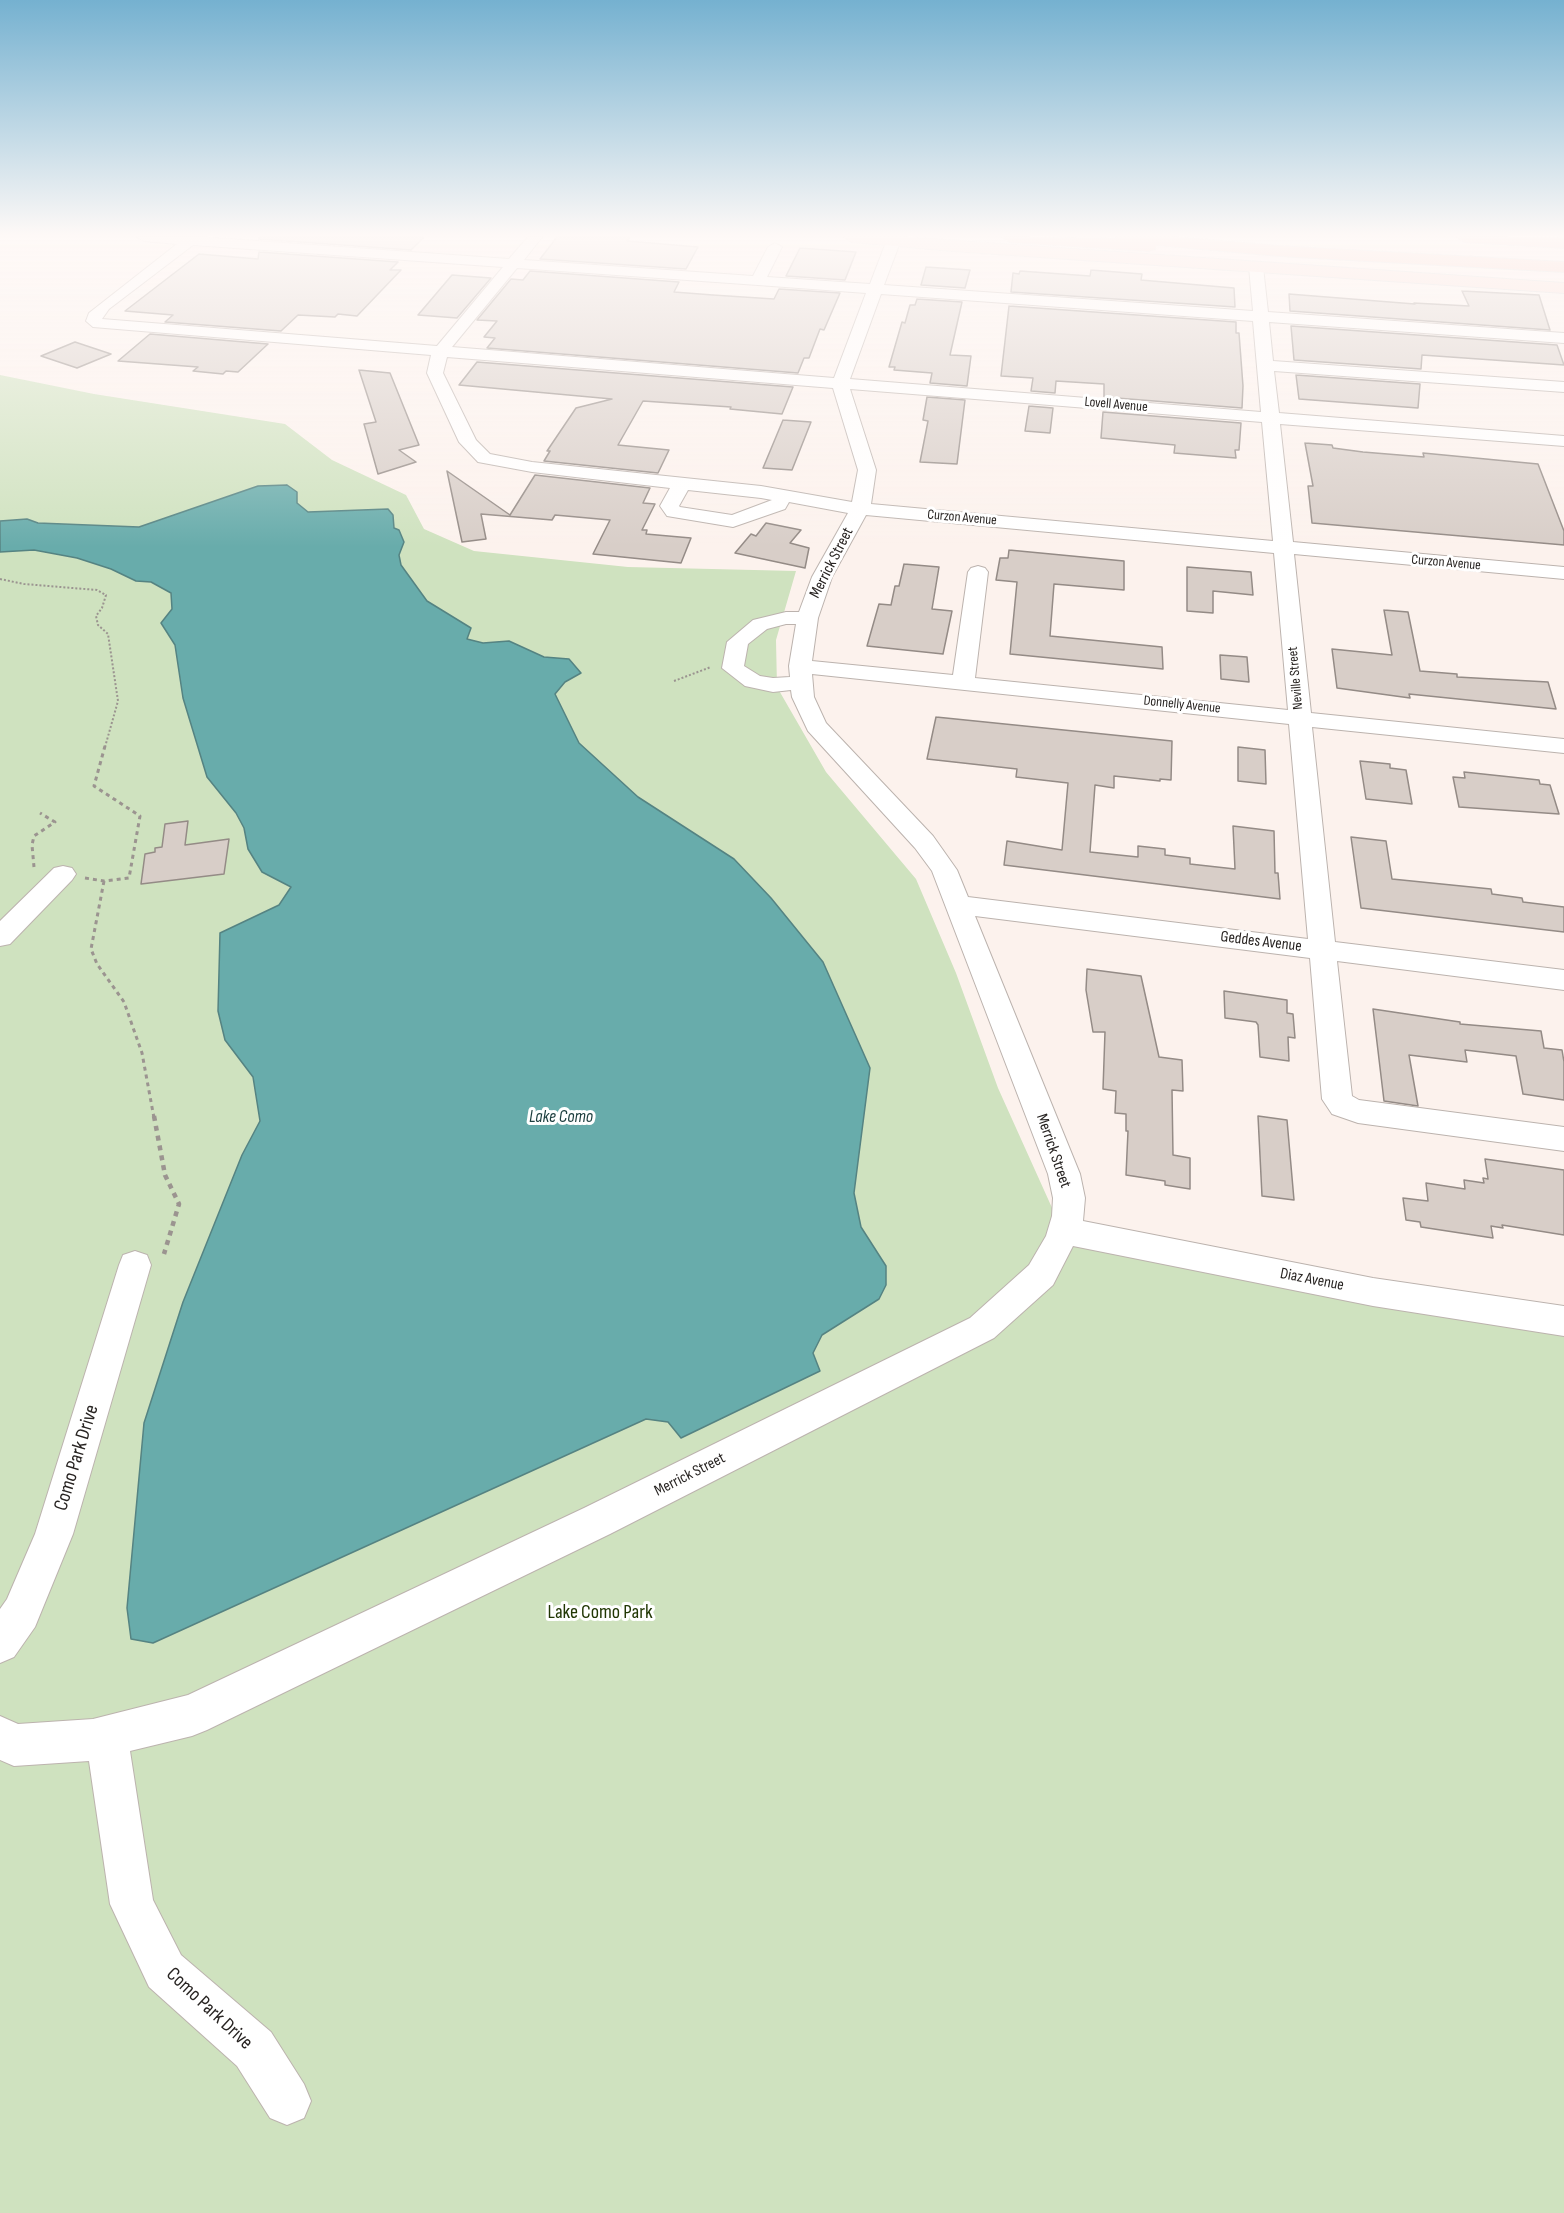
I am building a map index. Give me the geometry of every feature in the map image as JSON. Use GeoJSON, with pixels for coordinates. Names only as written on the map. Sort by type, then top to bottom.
{"type":"FeatureCollection","features":[{"type":"Feature","properties":{"kind":"street","name":"Lovell Avenue"},"geometry":{"type":"LineString","coordinates":[[305,340],[1564,441]]}},
{"type":"Feature","properties":{"kind":"street"},"geometry":{"type":"LineString","coordinates":[[441,351],[450,340]]}},
{"type":"Feature","properties":{"kind":"street"},"geometry":{"type":"LineString","coordinates":[[840,383],[856,340]]}},
{"type":"Feature","properties":{"kind":"street","name":"Neville Street"},"geometry":{"type":"LineString","coordinates":[[1263,340],[1337,1099],[1343,1106],[1358,1111],[1564,1139]]}},
{"type":"Feature","properties":{"kind":"street","name":"Curzon Avenue"},"geometry":{"type":"LineString","coordinates":[[441,351],[435,373],[468,442],[484,458],[532,467],[784,496],[860,509],[1564,573]]}},
{"type":"Feature","properties":{"kind":"street"},"geometry":{"type":"LineString","coordinates":[[1266,365],[1564,387]]}},
{"type":"Feature","properties":{"kind":"street","name":"Merrick Street"},"geometry":{"type":"LineString","coordinates":[[0,1737],[14,1745],[93,1740],[192,1715],[597,1521],[982,1328],[1041,1275],[1061,1238],[1068,1216],[1069,1198],[1064,1174],[944,870],[924,842],[816,726],[803,697],[801,674],[807,618],[822,577],[860,509],[865,490],[867,470],[840,383]]}},
{"type":"Feature","properties":{"kind":"street"},"geometry":{"type":"LineString","coordinates":[[682,484],[669,506],[674,512],[733,521],[778,505],[784,496]]}},
{"type":"Feature","properties":{"kind":"street"},"geometry":{"type":"LineString","coordinates":[[963,682],[978,572]]}},
{"type":"Feature","properties":{"kind":"street"},"geometry":{"type":"LineString","coordinates":[[801,674],[773,685],[753,681],[734,668],[738,642],[760,624],[786,618],[807,618]]}},
{"type":"Feature","properties":{"kind":"street","name":"Donnelly Avenue"},"geometry":{"type":"LineString","coordinates":[[801,674],[963,682],[1564,746]]}},
{"type":"Feature","properties":{"kind":"street"},"geometry":{"type":"LineString","coordinates":[[0,937],[63,874]]}},
{"type":"Feature","properties":{"kind":"street","name":"Geddes Avenue"},"geometry":{"type":"LineString","coordinates":[[958,905],[1564,980]]}},
{"type":"Feature","properties":{"kind":"street","name":"Diaz Avenue"},"geometry":{"type":"LineString","coordinates":[[1062,1230],[1373,1292],[1564,1321]]}},
{"type":"Feature","properties":{"kind":"street","name":"Como Park Drive"},"geometry":{"type":"LineString","coordinates":[[0,1643],[21,1613],[54,1534],[149,1260]]}},
{"type":"Feature","properties":{"kind":"street","name":"Como Park Drive"},"geometry":{"type":"LineString","coordinates":[[106,1737],[132,1904],[165,1971],[254,2049],[287,2101]]}},
{"type":"Feature","properties":{"kind":"path"},"geometry":{"type":"LineString","coordinates":[[0,579],[24,584],[97,590],[106,595],[102,608],[96,616],[98,625],[108,634],[118,701],[94,786],[140,816],[129,878],[104,881],[91,949],[98,964],[124,1002],[142,1053],[165,1175],[179,1204],[149,1260]]}},
{"type":"Feature","properties":{"kind":"path"},"geometry":{"type":"LineString","coordinates":[[674,681],[735,659]]}},
{"type":"Feature","properties":{"kind":"path"},"geometry":{"type":"LineString","coordinates":[[34,836],[55,822],[40,813]]}},
{"type":"Feature","properties":{"kind":"green space","name":"Lake Como Park"},"geometry":{"type":"Polygon","coordinates":[[[0,375],[94,394],[285,424],[332,460],[406,495],[424,529],[474,551],[628,567],[796,571],[776,640],[777,687],[826,772],[916,879],[956,973],[998,1088],[1062,1230],[1320,1296],[1564,1333],[1564,2213],[0,2213],[0,375]]]}},
{"type":"Feature","properties":{"kind":"water","name":"Lake Como"},"geometry":{"type":"Polygon","coordinates":[[[287,485],[297,492],[297,503],[308,512],[388,509],[393,515],[394,528],[399,530],[404,542],[399,555],[401,565],[427,601],[471,628],[467,639],[483,643],[509,641],[544,657],[569,659],[581,673],[565,682],[555,694],[579,743],[638,797],[734,859],[771,898],[823,962],[870,1068],[854,1193],[861,1227],[886,1266],[886,1285],[879,1299],[822,1335],[813,1353],[820,1371],[681,1438],[668,1422],[646,1419],[153,1643],[131,1639],[127,1608],[144,1423],[183,1302],[242,1155],[260,1121],[253,1077],[225,1040],[218,1011],[220,933],[279,905],[291,887],[262,872],[248,849],[244,828],[236,813],[207,777],[183,698],[175,645],[161,623],[172,609],[171,593],[151,582],[136,581],[111,569],[77,558],[34,550],[0,552],[0,521],[27,519],[38,523],[139,527],[258,486],[287,485]]]}},
{"type":"Feature","properties":{"kind":"building"},"geometry":{"type":"Polygon","coordinates":[[[143,340],[224,340],[268,344],[238,372],[226,371],[223,374],[193,371],[198,367],[118,361],[143,340]]]}},
{"type":"Feature","properties":{"kind":"building"},"geometry":{"type":"Polygon","coordinates":[[[493,340],[816,340],[809,358],[804,358],[798,373],[487,348],[493,340]]]}},
{"type":"Feature","properties":{"kind":"building"},"geometry":{"type":"Polygon","coordinates":[[[897,340],[953,340],[950,355],[971,356],[967,386],[930,383],[932,373],[894,370],[895,367],[889,367],[897,340]]]}},
{"type":"Feature","properties":{"kind":"building"},"geometry":{"type":"Polygon","coordinates":[[[1005,340],[1240,340],[1242,408],[1104,397],[1104,384],[1056,381],[1055,393],[1031,391],[1033,378],[1001,376],[1005,340]]]}},
{"type":"Feature","properties":{"kind":"building"},"geometry":{"type":"Polygon","coordinates":[[[1292,340],[1491,340],[1557,345],[1564,365],[1422,355],[1421,369],[1294,360],[1292,340]]]}},
{"type":"Feature","properties":{"kind":"building"},"geometry":{"type":"Polygon","coordinates":[[[75,342],[111,354],[77,368],[41,356],[75,342]]]}},
{"type":"Feature","properties":{"kind":"building"},"geometry":{"type":"Polygon","coordinates":[[[477,362],[793,387],[782,414],[730,409],[731,407],[643,401],[618,445],[669,450],[658,473],[544,461],[550,451],[547,451],[576,408],[612,399],[459,385],[477,362]]]}},
{"type":"Feature","properties":{"kind":"building"},"geometry":{"type":"Polygon","coordinates":[[[359,370],[390,373],[419,445],[399,450],[416,462],[378,474],[364,424],[376,422],[359,370]]]}},
{"type":"Feature","properties":{"kind":"building"},"geometry":{"type":"Polygon","coordinates":[[[1296,375],[1420,384],[1418,408],[1299,399],[1296,375]]]}},
{"type":"Feature","properties":{"kind":"building"},"geometry":{"type":"Polygon","coordinates":[[[927,397],[965,400],[957,464],[920,462],[928,421],[923,420],[927,397]]]}},
{"type":"Feature","properties":{"kind":"building"},"geometry":{"type":"Polygon","coordinates":[[[1029,406],[1053,408],[1050,433],[1025,431],[1029,406]]]}},
{"type":"Feature","properties":{"kind":"building"},"geometry":{"type":"Polygon","coordinates":[[[1103,412],[1241,423],[1239,450],[1235,450],[1236,458],[1174,453],[1175,445],[1101,438],[1103,412]]]}},
{"type":"Feature","properties":{"kind":"building"},"geometry":{"type":"Polygon","coordinates":[[[783,420],[811,422],[792,470],[763,468],[783,420]]]}},
{"type":"Feature","properties":{"kind":"building"},"geometry":{"type":"Polygon","coordinates":[[[1305,443],[1332,445],[1333,448],[1363,452],[1424,457],[1423,453],[1538,464],[1564,531],[1564,545],[1312,523],[1308,486],[1313,486],[1305,443]]]}},
{"type":"Feature","properties":{"kind":"building"},"geometry":{"type":"Polygon","coordinates":[[[447,471],[510,515],[535,475],[650,488],[643,503],[655,504],[642,530],[647,530],[646,534],[691,538],[681,563],[593,554],[610,520],[555,515],[552,520],[481,514],[486,539],[462,542],[447,471]]]}},
{"type":"Feature","properties":{"kind":"building"},"geometry":{"type":"Polygon","coordinates":[[[766,523],[801,530],[790,543],[809,548],[805,568],[735,553],[751,534],[756,536],[766,523]]]}},
{"type":"Feature","properties":{"kind":"building"},"geometry":{"type":"Polygon","coordinates":[[[1009,550],[1124,561],[1124,590],[1054,584],[1050,636],[1162,647],[1163,669],[1010,654],[1017,582],[996,580],[1000,558],[1008,558],[1009,550]]]}},
{"type":"Feature","properties":{"kind":"building"},"geometry":{"type":"Polygon","coordinates":[[[904,564],[939,567],[932,609],[952,611],[943,654],[867,646],[879,604],[891,605],[895,586],[899,586],[904,564]]]}},
{"type":"Feature","properties":{"kind":"building"},"geometry":{"type":"Polygon","coordinates":[[[1187,567],[1251,572],[1253,595],[1213,591],[1213,613],[1187,611],[1187,567]]]}},
{"type":"Feature","properties":{"kind":"building"},"geometry":{"type":"Polygon","coordinates":[[[1384,610],[1408,612],[1420,671],[1457,674],[1457,677],[1548,682],[1556,709],[1409,694],[1410,698],[1337,688],[1332,649],[1392,655],[1384,610]]]}},
{"type":"Feature","properties":{"kind":"building"},"geometry":{"type":"Polygon","coordinates":[[[1220,655],[1247,657],[1249,682],[1221,679],[1220,655]]]}},
{"type":"Feature","properties":{"kind":"building"},"geometry":{"type":"Polygon","coordinates":[[[936,717],[1172,741],[1171,780],[1114,776],[1114,788],[1095,785],[1090,852],[1138,857],[1138,846],[1165,849],[1165,855],[1190,858],[1190,864],[1235,869],[1233,826],[1274,831],[1275,873],[1278,873],[1280,899],[1004,865],[1007,841],[1062,850],[1068,783],[1016,777],[1017,769],[927,759],[936,717]]]}},
{"type":"Feature","properties":{"kind":"building"},"geometry":{"type":"Polygon","coordinates":[[[1238,747],[1265,750],[1266,784],[1238,781],[1238,747]]]}},
{"type":"Feature","properties":{"kind":"building"},"geometry":{"type":"Polygon","coordinates":[[[1360,761],[1390,764],[1390,768],[1406,770],[1412,804],[1366,799],[1360,761]]]}},
{"type":"Feature","properties":{"kind":"building"},"geometry":{"type":"Polygon","coordinates":[[[1464,772],[1539,780],[1540,784],[1550,785],[1559,814],[1459,807],[1453,777],[1465,778],[1464,772]]]}},
{"type":"Feature","properties":{"kind":"building"},"geometry":{"type":"Polygon","coordinates":[[[188,821],[185,845],[229,839],[224,874],[141,884],[145,854],[155,852],[155,848],[162,847],[165,824],[188,821]]]}},
{"type":"Feature","properties":{"kind":"building"},"geometry":{"type":"Polygon","coordinates":[[[1351,837],[1386,841],[1392,879],[1491,889],[1492,894],[1522,898],[1523,902],[1564,907],[1564,932],[1361,908],[1351,837]]]}},
{"type":"Feature","properties":{"kind":"building"},"geometry":{"type":"Polygon","coordinates":[[[1087,969],[1141,976],[1159,1057],[1182,1060],[1183,1091],[1172,1090],[1173,1155],[1190,1158],[1190,1189],[1165,1185],[1165,1181],[1126,1175],[1128,1131],[1126,1131],[1126,1114],[1115,1113],[1116,1091],[1103,1089],[1105,1032],[1093,1032],[1086,990],[1087,969]]]}},
{"type":"Feature","properties":{"kind":"building"},"geometry":{"type":"Polygon","coordinates":[[[1224,991],[1287,1000],[1287,1013],[1293,1014],[1295,1038],[1288,1037],[1289,1061],[1260,1057],[1258,1025],[1256,1022],[1225,1018],[1224,991]]]}},
{"type":"Feature","properties":{"kind":"building"},"geometry":{"type":"Polygon","coordinates":[[[1373,1009],[1460,1022],[1460,1024],[1541,1031],[1544,1048],[1562,1050],[1564,1100],[1523,1094],[1516,1056],[1465,1050],[1467,1062],[1409,1055],[1418,1106],[1384,1101],[1373,1009]]]}},
{"type":"Feature","properties":{"kind":"building"},"geometry":{"type":"Polygon","coordinates":[[[1258,1116],[1287,1120],[1294,1200],[1262,1196],[1258,1116]]]}},
{"type":"Feature","properties":{"kind":"building"},"geometry":{"type":"Polygon","coordinates":[[[1485,1159],[1564,1170],[1564,1235],[1502,1225],[1503,1228],[1491,1226],[1493,1238],[1421,1227],[1420,1222],[1406,1220],[1403,1198],[1428,1201],[1426,1183],[1465,1189],[1464,1180],[1484,1183],[1483,1178],[1488,1179],[1485,1159]]]}}]}
